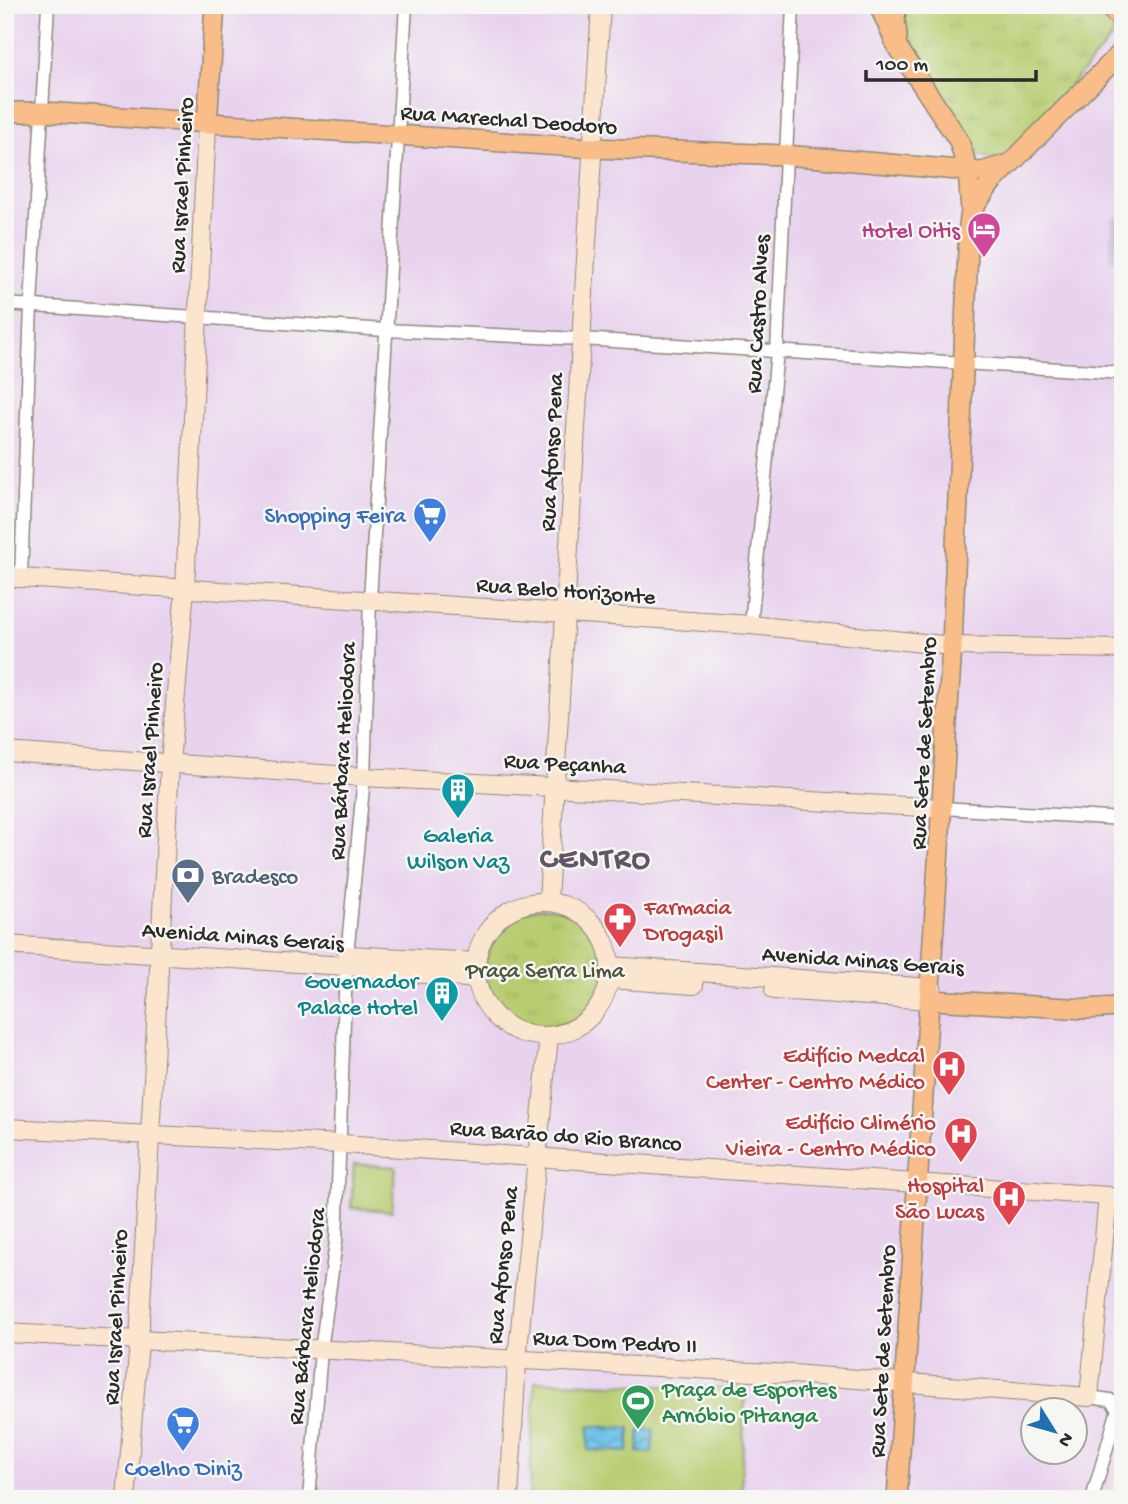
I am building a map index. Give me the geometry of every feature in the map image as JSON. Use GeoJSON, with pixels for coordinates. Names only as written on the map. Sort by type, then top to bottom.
{"type":"FeatureCollection","features":[{"type":"Feature","properties":{"kind":"main road","name":"Rua Israel Pinheiro"},"geometry":{"type":"LineString","coordinates":[[207,124],[215,5]]}},
{"type":"Feature","properties":{"kind":"main road"},"geometry":{"type":"LineString","coordinates":[[879,5],[898,48],[959,141],[968,171],[971,211]]}},
{"type":"Feature","properties":{"kind":"main road"},"geometry":{"type":"LineString","coordinates":[[897,5],[895,18],[898,48]]}},
{"type":"Feature","properties":{"kind":"main road"},"geometry":{"type":"LineString","coordinates":[[1107,5],[1123,22]]}},
{"type":"Feature","properties":{"kind":"main road","name":"Rua Sete de Setembro"},"geometry":{"type":"LineString","coordinates":[[897,1499],[916,1182],[932,994],[952,646],[965,363],[967,238],[971,211],[991,183],[1018,160],[1121,50]]}},
{"type":"Feature","properties":{"kind":"main road","name":"Rua Marechal Deodoro"},"geometry":{"type":"LineString","coordinates":[[5,112],[44,112],[593,148],[785,155],[968,171],[995,169],[1018,160]]}},
{"type":"Feature","properties":{"kind":"main road","name":"Avenida Minas Gerais"},"geometry":{"type":"LineString","coordinates":[[932,994],[1086,1009],[1119,1008]]}},
{"type":"Feature","properties":{"kind":"street"},"geometry":{"type":"LineString","coordinates":[[13,577],[44,112],[48,5]]}},
{"type":"Feature","properties":{"kind":"street","name":"Rua Bárbara Heliodora"},"geometry":{"type":"LineString","coordinates":[[309,1499],[321,1350],[336,1241],[346,960],[364,777],[370,600],[406,5]]}},
{"type":"Feature","properties":{"kind":"street","name":"Rua Afonso Pena"},"geometry":{"type":"LineString","coordinates":[[548,901],[557,786],[601,5]]}},
{"type":"Feature","properties":{"kind":"street","name":"Rua Castro Alves"},"geometry":{"type":"LineString","coordinates":[[751,625],[777,351],[793,5]]}},
{"type":"Feature","properties":{"kind":"street","name":"Rua Israel Pinheiro"},"geometry":{"type":"LineString","coordinates":[[126,1499],[139,1342],[170,763],[185,588],[207,124]]}},
{"type":"Feature","properties":{"kind":"street"},"geometry":{"type":"LineString","coordinates":[[5,304],[385,330],[581,339],[1123,373]]}},
{"type":"Feature","properties":{"kind":"street","name":"Rua Belo Horizonte"},"geometry":{"type":"LineString","coordinates":[[13,577],[751,625],[952,646],[1123,649]]}},
{"type":"Feature","properties":{"kind":"street","name":"Rua Peçanha"},"geometry":{"type":"LineString","coordinates":[[5,752],[364,777],[1123,819]]}},
{"type":"Feature","properties":{"kind":"street"},"geometry":{"type":"LineString","coordinates":[[548,901],[583,914],[596,926],[606,943],[610,972],[603,1000],[589,1018],[570,1031],[549,1036],[528,1035],[502,1021],[482,999],[476,971],[488,930],[500,917],[514,908],[548,901]]}},
{"type":"Feature","properties":{"kind":"street","name":"Avenida Minas Gerais"},"geometry":{"type":"LineString","coordinates":[[5,935],[476,971]]}},
{"type":"Feature","properties":{"kind":"street","name":"Avenida Minas Gerais"},"geometry":{"type":"LineString","coordinates":[[5,945],[161,949]]}},
{"type":"Feature","properties":{"kind":"street","name":"Avenida Minas Gerais"},"geometry":{"type":"LineString","coordinates":[[610,972],[932,994]]}},
{"type":"Feature","properties":{"kind":"street","name":"Rua Afonso Pena"},"geometry":{"type":"LineString","coordinates":[[509,1499],[517,1360],[549,1036]]}},
{"type":"Feature","properties":{"kind":"street","name":"Rua Barão do Rio Branco"},"geometry":{"type":"LineString","coordinates":[[5,1128],[341,1144],[1115,1196]]}},
{"type":"Feature","properties":{"kind":"street"},"geometry":{"type":"LineString","coordinates":[[1088,1396],[1115,1196]]}},
{"type":"Feature","properties":{"kind":"street","name":"Rua Dom Pedro II"},"geometry":{"type":"LineString","coordinates":[[5,1333],[904,1382],[1076,1396]]}},
{"type":"Feature","properties":{"kind":"street"},"geometry":{"type":"LineString","coordinates":[[1090,1397],[1110,1400],[1116,1405],[1118,1414],[1092,1499]]}},
{"type":"Feature","properties":{"kind":"shaded area"},"geometry":{"type":"Polygon","coordinates":[[[5,5],[1123,5],[1123,1452],[1109,1499],[5,1499],[5,5]]]}},
{"type":"Feature","properties":{"kind":"shaded area"},"geometry":{"type":"Polygon","coordinates":[[[1123,214],[1123,265],[1109,260],[1113,218],[1123,214]]]}},
{"type":"Feature","properties":{"kind":"green space"},"geometry":{"type":"Polygon","coordinates":[[[905,5],[1102,5],[1117,26],[1112,38],[1009,155],[992,158],[982,156],[967,146],[902,21],[905,5]]]}},
{"type":"Feature","properties":{"kind":"green space","name":"Praça Serra Lima"},"geometry":{"type":"Polygon","coordinates":[[[545,909],[567,914],[587,926],[599,946],[604,968],[599,990],[587,1010],[567,1022],[545,1027],[523,1022],[503,1010],[491,990],[486,968],[491,946],[503,926],[523,914],[545,909]]]}},
{"type":"Feature","properties":{"kind":"green space"},"geometry":{"type":"Polygon","coordinates":[[[354,1164],[396,1167],[392,1211],[351,1208],[354,1164]]]}},
{"type":"Feature","properties":{"kind":"green space","name":"Praça de Esportes Arnóbio Pitanga"},"geometry":{"type":"Polygon","coordinates":[[[535,1381],[745,1389],[741,1499],[529,1499],[535,1381]]]}},
{"type":"Feature","properties":{"kind":"water"},"geometry":{"type":"Polygon","coordinates":[[[589,1426],[630,1428],[628,1452],[588,1450],[589,1426]]]}},
{"type":"Feature","properties":{"kind":"water"},"geometry":{"type":"Polygon","coordinates":[[[640,1429],[654,1430],[652,1453],[638,1452],[640,1429]]]}},
{"type":"Feature","properties":{"kind":"place","name":"Hotel Oitis"},"geometry":{"type":"Point","coordinates":[984,259]}},
{"type":"Feature","properties":{"kind":"place","name":"Shopping Feira"},"geometry":{"type":"Point","coordinates":[430,544]}},
{"type":"Feature","properties":{"kind":"place","name":"Galeria Wilson Vaz"},"geometry":{"type":"Point","coordinates":[458,820]}},
{"type":"Feature","properties":{"kind":"place","name":"Bradesco"},"geometry":{"type":"Point","coordinates":[188,905]}},
{"type":"Feature","properties":{"kind":"place","name":"Farmacia Drogasil"},"geometry":{"type":"Point","coordinates":[620,949]}},
{"type":"Feature","properties":{"kind":"place","name":"Governador Palace Hotel"},"geometry":{"type":"Point","coordinates":[442,1023]}},
{"type":"Feature","properties":{"kind":"place","name":"Edifício Medcal Center - Centro Médico"},"geometry":{"type":"Point","coordinates":[949,1097]}},
{"type":"Feature","properties":{"kind":"place","name":"Edifício Climério Vieira - Centro Médico"},"geometry":{"type":"Point","coordinates":[961,1164]}},
{"type":"Feature","properties":{"kind":"place","name":"Hospital São Lucas"},"geometry":{"type":"Point","coordinates":[1009,1227]}},
{"type":"Feature","properties":{"kind":"place","name":"Praça de Esportes Arnóbio Pitanga"},"geometry":{"type":"Point","coordinates":[638,1431]}},
{"type":"Feature","properties":{"kind":"place","name":"Coelho Diniz"},"geometry":{"type":"Point","coordinates":[183,1453]}},
{"type":"Feature","properties":{"kind":"district","name":"CENTRO"},"geometry":{"type":"Point","coordinates":[596,857]}}]}
